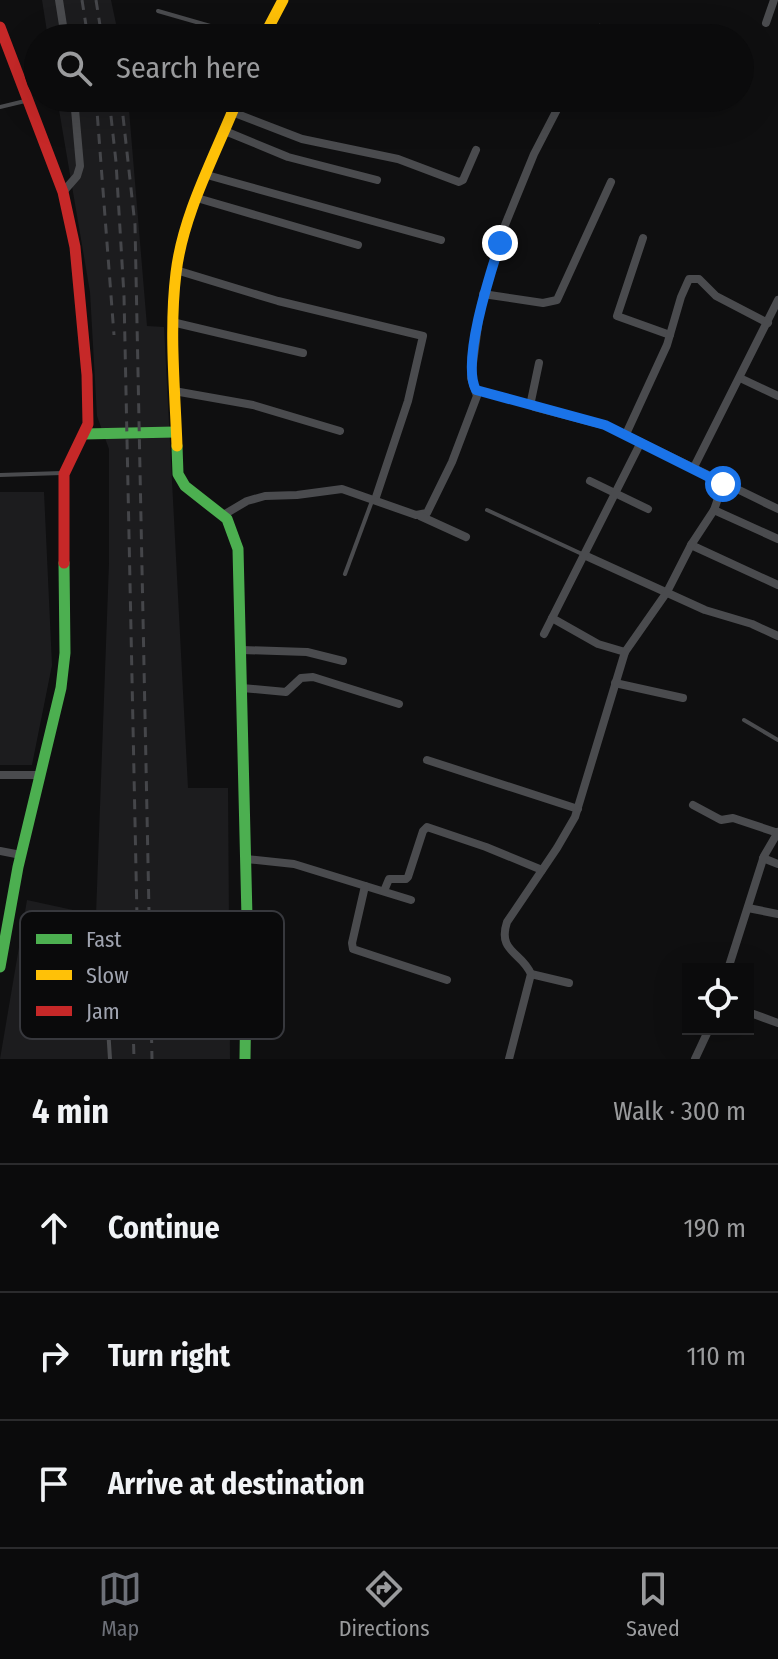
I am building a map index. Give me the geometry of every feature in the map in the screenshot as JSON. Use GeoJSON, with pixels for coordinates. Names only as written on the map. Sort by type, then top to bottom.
{"type":"FeatureCollection","features":[{"type":"Feature","properties":{"kind":"street"},"geometry":{"type":"LineString","coordinates":[[59,0],[63,24]]}},
{"type":"Feature","properties":{"kind":"street"},"geometry":{"type":"LineString","coordinates":[[270,24],[283,0]]}},
{"type":"Feature","properties":{"kind":"street"},"geometry":{"type":"LineString","coordinates":[[766,23],[774,0]]}},
{"type":"Feature","properties":{"kind":"street"},"geometry":{"type":"LineString","coordinates":[[0,27],[4,49],[24,88]]}},
{"type":"Feature","properties":{"kind":"street"},"geometry":{"type":"LineString","coordinates":[[0,967],[21,855],[61,688],[65,653],[64,472],[84,434],[89,406],[75,247],[63,192],[34,112]]}},
{"type":"Feature","properties":{"kind":"street"},"geometry":{"type":"LineString","coordinates":[[63,192],[77,176],[80,166],[75,112]]}},
{"type":"Feature","properties":{"kind":"street"},"geometry":{"type":"LineString","coordinates":[[246,911],[238,549],[233,527],[225,514],[187,489],[176,465],[172,322],[176,270],[190,217],[232,112],[302,139],[398,159],[459,182],[463,180],[476,150]]}},
{"type":"Feature","properties":{"kind":"street"},"geometry":{"type":"LineString","coordinates":[[420,516],[430,509],[476,399],[471,378],[483,294],[523,177],[556,112]]}},
{"type":"Feature","properties":{"kind":"street"},"geometry":{"type":"LineString","coordinates":[[225,131],[288,157],[377,180]]}},
{"type":"Feature","properties":{"kind":"street"},"geometry":{"type":"LineString","coordinates":[[207,175],[441,240]]}},
{"type":"Feature","properties":{"kind":"street"},"geometry":{"type":"LineString","coordinates":[[483,294],[543,303],[557,300],[611,182]]}},
{"type":"Feature","properties":{"kind":"street"},"geometry":{"type":"LineString","coordinates":[[197,198],[358,245]]}},
{"type":"Feature","properties":{"kind":"street"},"geometry":{"type":"LineString","coordinates":[[643,238],[617,316],[670,335]]}},
{"type":"Feature","properties":{"kind":"street"},"geometry":{"type":"LineString","coordinates":[[176,270],[278,301],[423,336],[408,401],[374,500]]}},
{"type":"Feature","properties":{"kind":"street"},"geometry":{"type":"LineString","coordinates":[[626,434],[670,335],[681,297],[692,278],[699,279],[716,296],[768,323]]}},
{"type":"Feature","properties":{"kind":"street"},"geometry":{"type":"LineString","coordinates":[[693,469],[778,300]]}},
{"type":"Feature","properties":{"kind":"street"},"geometry":{"type":"LineString","coordinates":[[172,322],[303,353]]}},
{"type":"Feature","properties":{"kind":"street"},"geometry":{"type":"LineString","coordinates":[[531,405],[539,363]]}},
{"type":"Feature","properties":{"kind":"street"},"geometry":{"type":"LineString","coordinates":[[740,378],[778,396]]}},
{"type":"Feature","properties":{"kind":"street"},"geometry":{"type":"LineString","coordinates":[[476,390],[595,422],[626,434],[778,509]]}},
{"type":"Feature","properties":{"kind":"street"},"geometry":{"type":"LineString","coordinates":[[174,391],[253,405],[340,431]]}},
{"type":"Feature","properties":{"kind":"street"},"geometry":{"type":"LineString","coordinates":[[84,434],[175,432]]}},
{"type":"Feature","properties":{"kind":"street"},"geometry":{"type":"LineString","coordinates":[[544,634],[641,442]]}},
{"type":"Feature","properties":{"kind":"street"},"geometry":{"type":"LineString","coordinates":[[590,481],[648,509]]}},
{"type":"Feature","properties":{"kind":"street"},"geometry":{"type":"LineString","coordinates":[[509,1059],[531,974],[509,948],[505,929],[514,909],[557,848],[578,809],[625,652],[667,592],[691,545],[714,510],[723,484]]}},
{"type":"Feature","properties":{"kind":"street"},"geometry":{"type":"LineString","coordinates":[[225,514],[257,497],[342,489],[420,516],[466,537]]}},
{"type":"Feature","properties":{"kind":"street"},"geometry":{"type":"LineString","coordinates":[[714,510],[778,539]]}},
{"type":"Feature","properties":{"kind":"street"},"geometry":{"type":"LineString","coordinates":[[691,545],[778,585]]}},
{"type":"Feature","properties":{"kind":"street"},"geometry":{"type":"LineString","coordinates":[[584,555],[705,610],[752,624],[778,636]]}},
{"type":"Feature","properties":{"kind":"street"},"geometry":{"type":"LineString","coordinates":[[552,618],[598,644],[625,652]]}},
{"type":"Feature","properties":{"kind":"street"},"geometry":{"type":"LineString","coordinates":[[242,650],[307,652],[343,661]]}},
{"type":"Feature","properties":{"kind":"street"},"geometry":{"type":"LineString","coordinates":[[242,688],[286,692],[301,678],[313,677],[399,704]]}},
{"type":"Feature","properties":{"kind":"street"},"geometry":{"type":"LineString","coordinates":[[615,683],[683,698]]}},
{"type":"Feature","properties":{"kind":"street"},"geometry":{"type":"LineString","coordinates":[[427,760],[578,809]]}},
{"type":"Feature","properties":{"kind":"street"},"geometry":{"type":"LineString","coordinates":[[0,775],[41,775]]}},
{"type":"Feature","properties":{"kind":"street"},"geometry":{"type":"LineString","coordinates":[[693,805],[721,820],[733,818],[778,832],[763,858],[730,963]]}},
{"type":"Feature","properties":{"kind":"street"},"geometry":{"type":"LineString","coordinates":[[384,891],[391,878],[407,878],[427,827],[542,870]]}},
{"type":"Feature","properties":{"kind":"street"},"geometry":{"type":"LineString","coordinates":[[0,851],[21,855]]}},
{"type":"Feature","properties":{"kind":"street"},"geometry":{"type":"LineString","coordinates":[[763,858],[778,864]]}},
{"type":"Feature","properties":{"kind":"street"},"geometry":{"type":"LineString","coordinates":[[246,859],[294,864],[411,900]]}},
{"type":"Feature","properties":{"kind":"street"},"geometry":{"type":"LineString","coordinates":[[365,886],[353,949],[447,980]]}},
{"type":"Feature","properties":{"kind":"street"},"geometry":{"type":"LineString","coordinates":[[748,908],[778,914]]}},
{"type":"Feature","properties":{"kind":"street"},"geometry":{"type":"LineString","coordinates":[[531,974],[569,983]]}},
{"type":"Feature","properties":{"kind":"street"},"geometry":{"type":"LineString","coordinates":[[754,1014],[778,1023]]}},
{"type":"Feature","properties":{"kind":"street"},"geometry":{"type":"LineString","coordinates":[[698,1058],[707,1035]]}},
{"type":"Feature","properties":{"kind":"street"},"geometry":{"type":"LineString","coordinates":[[245,1039],[245,1059]]}},
{"type":"Feature","properties":{"kind":"lane"},"geometry":{"type":"LineString","coordinates":[[158,11],[203,24]]}},
{"type":"Feature","properties":{"kind":"lane"},"geometry":{"type":"LineString","coordinates":[[0,107],[24,101]]}},
{"type":"Feature","properties":{"kind":"lane"},"geometry":{"type":"LineString","coordinates":[[0,475],[64,472]]}},
{"type":"Feature","properties":{"kind":"lane"},"geometry":{"type":"LineString","coordinates":[[345,574],[374,500]]}},
{"type":"Feature","properties":{"kind":"lane"},"geometry":{"type":"LineString","coordinates":[[487,510],[584,555]]}},
{"type":"Feature","properties":{"kind":"lane"},"geometry":{"type":"LineString","coordinates":[[744,720],[778,740]]}},
{"type":"Feature","properties":{"kind":"lane"},"geometry":{"type":"LineString","coordinates":[[109,1039],[110,1059]]}},
{"type":"Feature","properties":{"kind":"shaded area"},"geometry":{"type":"Polygon","coordinates":[[[42,0],[111,0],[116,24],[46,24],[42,0]]]}},
{"type":"Feature","properties":{"kind":"shaded area"},"geometry":{"type":"Polygon","coordinates":[[[59,112],[129,112],[147,326],[164,327],[188,788],[228,788],[229,911],[96,911],[109,563],[109,449],[97,416],[90,292],[59,112]]]}},
{"type":"Feature","properties":{"kind":"shaded area"},"geometry":{"type":"Polygon","coordinates":[[[0,492],[44,492],[52,665],[32,765],[0,765],[0,492]]]}},
{"type":"Feature","properties":{"kind":"shaded area"},"geometry":{"type":"Polygon","coordinates":[[[27,900],[78,911],[25,911],[27,900]]]}},
{"type":"Feature","properties":{"kind":"shaded area"},"geometry":{"type":"Polygon","coordinates":[[[20,941],[20,1039],[230,1039],[230,1059],[0,1059],[20,941]]]}},
{"type":"Feature","properties":{"kind":"railway"},"geometry":{"type":"LineString","coordinates":[[82,0],[86,24]]}},
{"type":"Feature","properties":{"kind":"railway"},"geometry":{"type":"LineString","coordinates":[[96,0],[100,24]]}},
{"type":"Feature","properties":{"kind":"railway"},"geometry":{"type":"LineString","coordinates":[[97,112],[114,335]]}},
{"type":"Feature","properties":{"kind":"railway"},"geometry":{"type":"LineString","coordinates":[[111,112],[124,296],[137,911]]}},
{"type":"Feature","properties":{"kind":"railway"},"geometry":{"type":"LineString","coordinates":[[123,112],[135,225],[149,911]]}},
{"type":"Feature","properties":{"kind":"railway"},"geometry":{"type":"LineString","coordinates":[[133,1039],[134,1059]]}},
{"type":"Feature","properties":{"kind":"railway"},"geometry":{"type":"LineString","coordinates":[[152,1039],[152,1059]]}},
{"type":"Feature","properties":{"kind":"traffic: fast"},"geometry":{"type":"LineString","coordinates":[[84,434],[175,432]]}},
{"type":"Feature","properties":{"kind":"traffic: fast"},"geometry":{"type":"LineString","coordinates":[[177,446],[178,474],[185,486],[227,519],[238,549],[247,911]]}},
{"type":"Feature","properties":{"kind":"traffic: fast"},"geometry":{"type":"LineString","coordinates":[[0,967],[18,867],[61,688],[65,653],[64,563]]}},
{"type":"Feature","properties":{"kind":"traffic: fast"},"geometry":{"type":"LineString","coordinates":[[245,1039],[245,1059]]}},
{"type":"Feature","properties":{"kind":"traffic: slow"},"geometry":{"type":"LineString","coordinates":[[270,24],[283,0]]}},
{"type":"Feature","properties":{"kind":"traffic: slow"},"geometry":{"type":"LineString","coordinates":[[177,446],[173,360],[176,273],[193,206],[232,112]]}},
{"type":"Feature","properties":{"kind":"traffic: jam"},"geometry":{"type":"LineString","coordinates":[[0,27],[24,90]]}},
{"type":"Feature","properties":{"kind":"traffic: jam"},"geometry":{"type":"LineString","coordinates":[[32,112],[63,192],[75,247],[87,375],[88,424],[64,474],[64,563]]}},
{"type":"Feature","properties":{"kind":"route"},"geometry":{"type":"LineString","coordinates":[[500,243],[480,311],[471,378],[476,390],[605,425],[723,484]]}}]}
